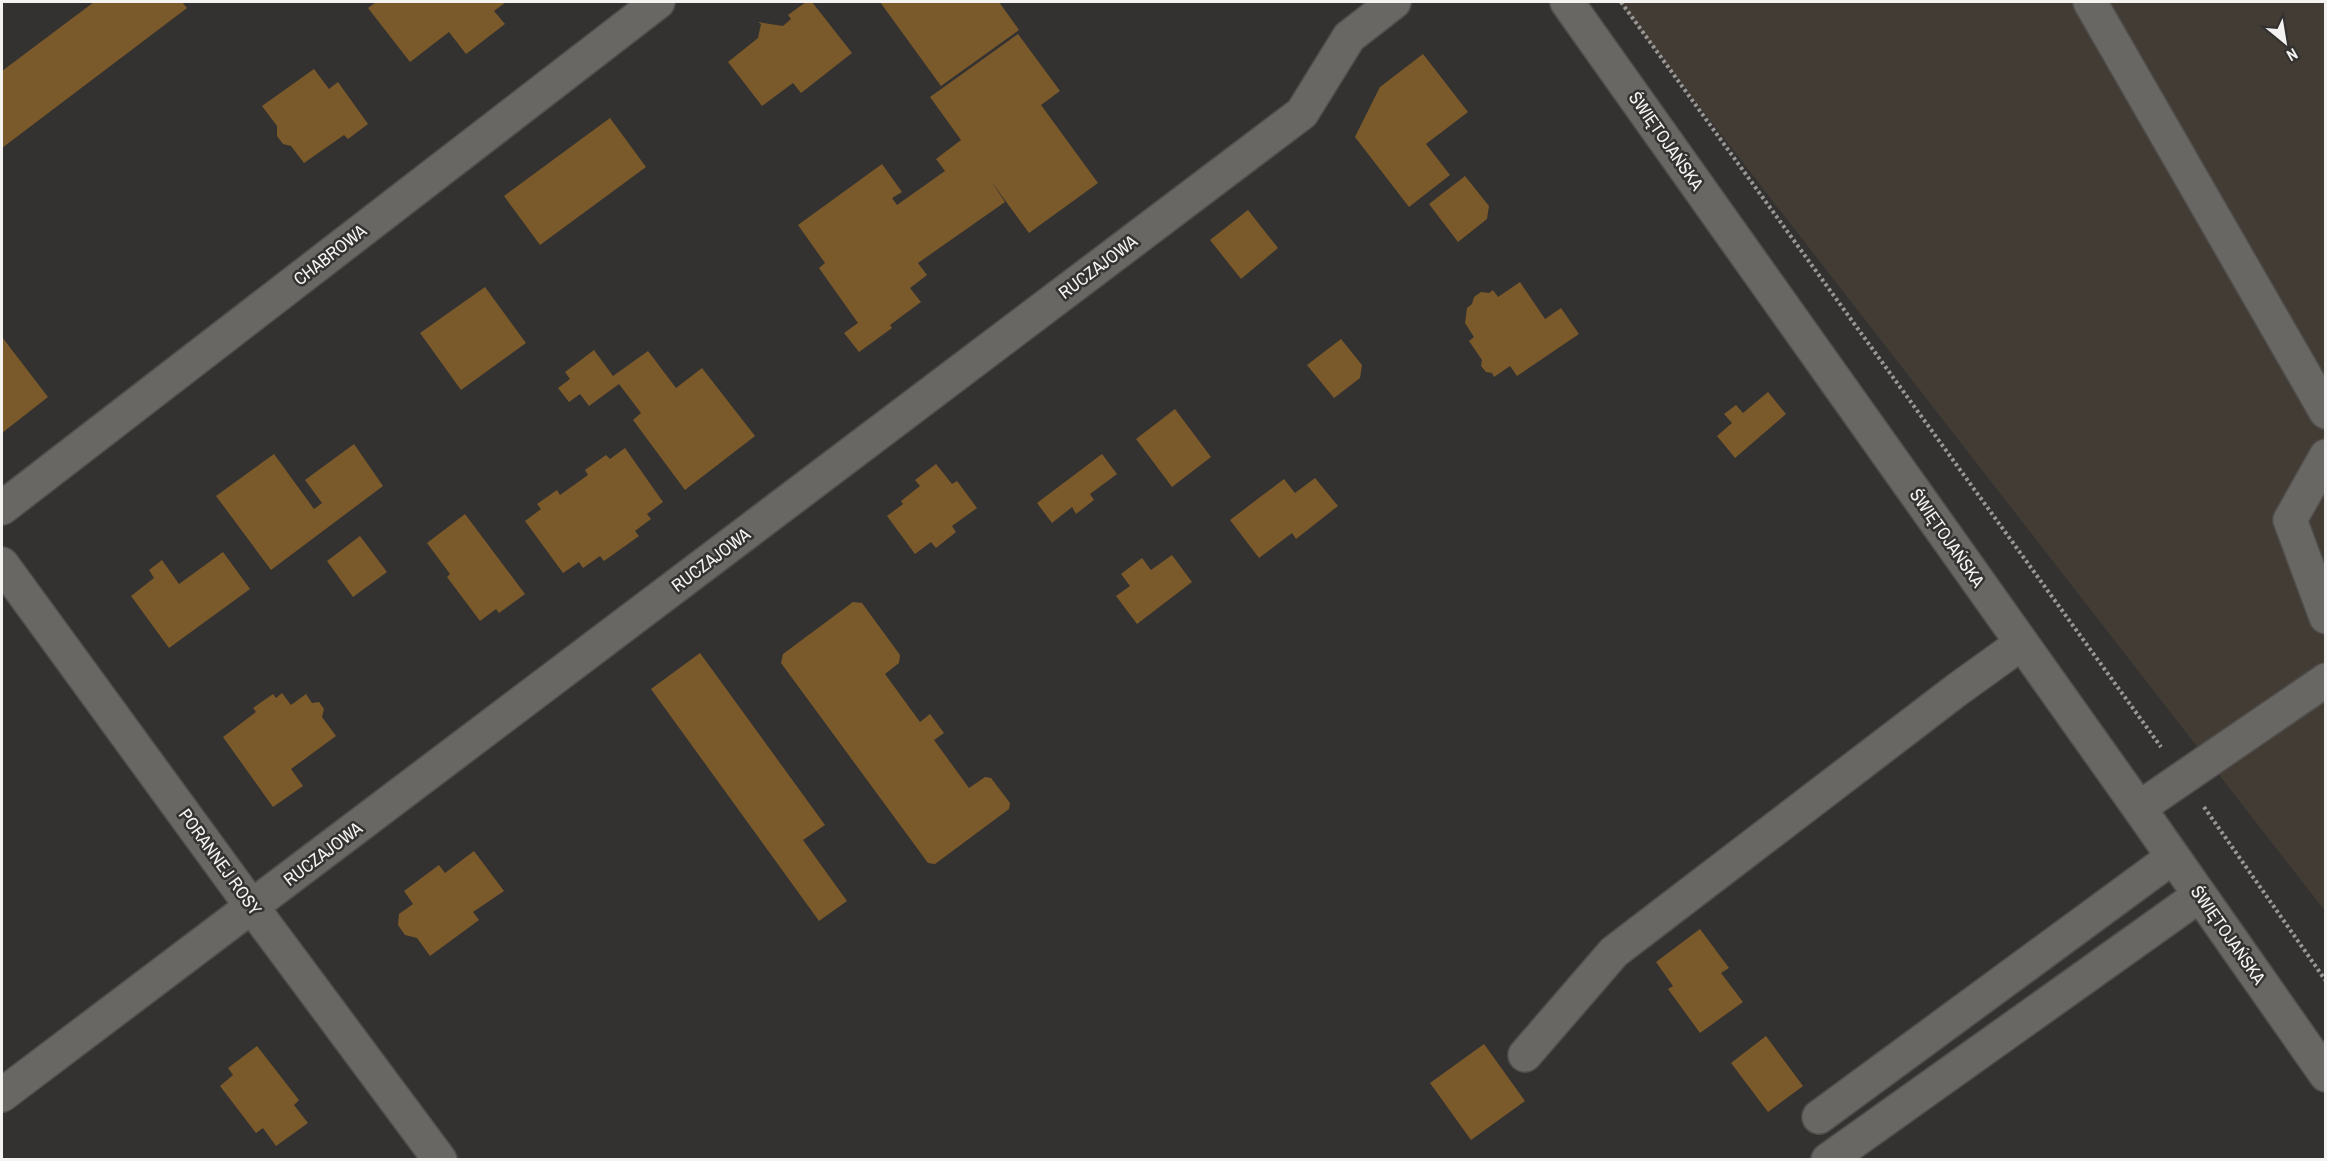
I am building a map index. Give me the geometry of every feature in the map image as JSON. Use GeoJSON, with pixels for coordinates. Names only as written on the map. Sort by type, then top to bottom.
{"type":"FeatureCollection","features":[{"type":"Feature","properties":{"kind":"street","name":"CHABROWA"},"geometry":{"type":"LineString","coordinates":[[2,508],[658,2]]}},
{"type":"Feature","properties":{"kind":"street","name":"RUCZAJOWA"},"geometry":{"type":"LineString","coordinates":[[2,1095],[1302,113],[1349,37],[1394,2]]}},
{"type":"Feature","properties":{"kind":"street","name":"ŚWIĘTOJAŃSKA"},"geometry":{"type":"LineString","coordinates":[[1567,2],[2139,808],[2325,1075]]}},
{"type":"Feature","properties":{"kind":"street"},"geometry":{"type":"LineString","coordinates":[[2090,2],[2325,412]]}},
{"type":"Feature","properties":{"kind":"street"},"geometry":{"type":"LineString","coordinates":[[2325,456],[2290,520],[2325,617]]}},
{"type":"Feature","properties":{"kind":"street","name":"PORANNEJ ROSY"},"geometry":{"type":"LineString","coordinates":[[2,564],[440,1160]]}},
{"type":"Feature","properties":{"kind":"street"},"geometry":{"type":"LineString","coordinates":[[1525,1055],[1614,952],[1958,689],[2022,644]]}},
{"type":"Feature","properties":{"kind":"street"},"geometry":{"type":"LineString","coordinates":[[2139,808],[2325,680]]}},
{"type":"Feature","properties":{"kind":"street"},"geometry":{"type":"LineString","coordinates":[[1819,1117],[2173,857]]}},
{"type":"Feature","properties":{"kind":"street"},"geometry":{"type":"LineString","coordinates":[[1828,1160],[2200,895]]}},
{"type":"Feature","properties":{"kind":"path"},"geometry":{"type":"LineString","coordinates":[[1621,2],[2184,778],[2325,981]]}},
{"type":"Feature","properties":{"kind":"shaded area"},"geometry":{"type":"Polygon","coordinates":[[[1618,2],[2325,2],[2325,911],[1618,2]]]}},
{"type":"Feature","properties":{"kind":"building"},"geometry":{"type":"Polygon","coordinates":[[[94,2],[182,2],[187,8],[2,148],[2,71],[94,2]]]}},
{"type":"Feature","properties":{"kind":"building"},"geometry":{"type":"Polygon","coordinates":[[[376,2],[506,2],[494,11],[505,24],[466,54],[449,32],[410,62],[368,8],[376,2]]]}},
{"type":"Feature","properties":{"kind":"building"},"geometry":{"type":"Polygon","coordinates":[[[806,2],[812,2],[852,53],[801,93],[793,83],[762,106],[728,62],[758,38],[761,24],[758,22],[783,26],[791,19],[788,15],[806,2]]]}},
{"type":"Feature","properties":{"kind":"building"},"geometry":{"type":"Polygon","coordinates":[[[880,2],[999,2],[1019,30],[941,86],[880,2]]]}},
{"type":"Feature","properties":{"kind":"building"},"geometry":{"type":"Polygon","coordinates":[[[1018,34],[1060,91],[1041,105],[1098,183],[1029,233],[991,181],[1005,202],[918,263],[927,275],[910,288],[921,302],[890,325],[892,328],[859,352],[844,333],[858,323],[819,268],[825,263],[798,225],[882,164],[902,192],[892,198],[897,205],[945,171],[936,159],[961,140],[930,97],[1018,34]]]}},
{"type":"Feature","properties":{"kind":"building"},"geometry":{"type":"Polygon","coordinates":[[[1423,54],[1468,112],[1426,144],[1450,175],[1409,207],[1355,137],[1380,87],[1423,54]]]}},
{"type":"Feature","properties":{"kind":"building"},"geometry":{"type":"Polygon","coordinates":[[[314,69],[329,89],[338,82],[368,124],[348,139],[344,135],[304,163],[291,146],[283,144],[277,136],[277,126],[262,106],[314,69]]]}},
{"type":"Feature","properties":{"kind":"building"},"geometry":{"type":"Polygon","coordinates":[[[610,118],[646,167],[540,245],[504,196],[610,118]]]}},
{"type":"Feature","properties":{"kind":"building"},"geometry":{"type":"Polygon","coordinates":[[[1465,176],[1489,206],[1487,219],[1458,242],[1429,204],[1465,176]]]}},
{"type":"Feature","properties":{"kind":"building"},"geometry":{"type":"Polygon","coordinates":[[[1248,210],[1278,248],[1241,279],[1210,240],[1248,210]]]}},
{"type":"Feature","properties":{"kind":"building"},"geometry":{"type":"Polygon","coordinates":[[[1520,282],[1545,319],[1561,308],[1579,334],[1517,376],[1510,366],[1494,377],[1481,366],[1482,360],[1469,341],[1474,337],[1465,323],[1467,308],[1472,304],[1474,297],[1481,292],[1489,293],[1493,290],[1498,297],[1520,282]]]}},
{"type":"Feature","properties":{"kind":"building"},"geometry":{"type":"Polygon","coordinates":[[[485,287],[526,343],[461,390],[420,333],[485,287]]]}},
{"type":"Feature","properties":{"kind":"building"},"geometry":{"type":"Polygon","coordinates":[[[2,337],[48,397],[2,433],[2,337]]]}},
{"type":"Feature","properties":{"kind":"building"},"geometry":{"type":"Polygon","coordinates":[[[1341,339],[1362,365],[1360,378],[1334,398],[1307,365],[1341,339]]]}},
{"type":"Feature","properties":{"kind":"building"},"geometry":{"type":"Polygon","coordinates":[[[594,350],[613,376],[648,351],[676,388],[702,368],[755,436],[685,490],[633,420],[641,413],[619,384],[589,406],[580,394],[569,402],[558,388],[570,379],[565,372],[594,350]]]}},
{"type":"Feature","properties":{"kind":"building"},"geometry":{"type":"Polygon","coordinates":[[[1768,392],[1786,414],[1735,458],[1717,436],[1732,423],[1724,414],[1736,405],[1743,413],[1768,392]]]}},
{"type":"Feature","properties":{"kind":"building"},"geometry":{"type":"Polygon","coordinates":[[[1175,409],[1211,457],[1172,487],[1136,439],[1175,409]]]}},
{"type":"Feature","properties":{"kind":"building"},"geometry":{"type":"Polygon","coordinates":[[[354,444],[383,486],[271,570],[216,496],[274,454],[314,509],[322,503],[305,480],[354,444]]]}},
{"type":"Feature","properties":{"kind":"building"},"geometry":{"type":"Polygon","coordinates":[[[625,448],[663,502],[647,514],[651,519],[635,531],[639,536],[604,561],[600,556],[583,568],[579,562],[563,573],[525,521],[541,509],[537,504],[557,490],[560,495],[588,475],[585,470],[606,455],[610,459],[625,448]]]}},
{"type":"Feature","properties":{"kind":"building"},"geometry":{"type":"Polygon","coordinates":[[[1102,454],[1117,474],[1090,494],[1094,500],[1076,514],[1072,507],[1052,523],[1037,503],[1102,454]]]}},
{"type":"Feature","properties":{"kind":"building"},"geometry":{"type":"Polygon","coordinates":[[[936,464],[952,484],[957,481],[977,508],[952,526],[956,532],[936,548],[931,542],[915,554],[887,516],[903,504],[901,501],[920,486],[915,480],[936,464]]]}},
{"type":"Feature","properties":{"kind":"building"},"geometry":{"type":"Polygon","coordinates":[[[1315,478],[1338,506],[1296,539],[1292,533],[1259,558],[1230,520],[1284,479],[1295,493],[1315,478]]]}},
{"type":"Feature","properties":{"kind":"building"},"geometry":{"type":"Polygon","coordinates":[[[465,514],[525,594],[499,613],[496,609],[480,621],[447,577],[450,574],[427,543],[465,514]]]}},
{"type":"Feature","properties":{"kind":"building"},"geometry":{"type":"Polygon","coordinates":[[[360,536],[387,572],[353,597],[327,561],[360,536]]]}},
{"type":"Feature","properties":{"kind":"building"},"geometry":{"type":"Polygon","coordinates":[[[223,552],[250,589],[169,648],[131,596],[154,578],[149,570],[162,560],[179,584],[223,552]]]}},
{"type":"Feature","properties":{"kind":"building"},"geometry":{"type":"Polygon","coordinates":[[[1172,555],[1192,582],[1137,624],[1116,596],[1130,586],[1121,574],[1142,558],[1151,570],[1172,555]]]}},
{"type":"Feature","properties":{"kind":"building"},"geometry":{"type":"Polygon","coordinates":[[[853,602],[862,603],[900,655],[899,663],[885,674],[920,722],[930,714],[944,733],[934,740],[969,788],[985,777],[991,778],[1010,803],[1009,809],[935,864],[928,863],[781,663],[783,654],[853,602]]]}},
{"type":"Feature","properties":{"kind":"building"},"geometry":{"type":"Polygon","coordinates":[[[700,653],[825,825],[803,840],[847,901],[819,921],[651,689],[700,653]]]}},
{"type":"Feature","properties":{"kind":"building"},"geometry":{"type":"Polygon","coordinates":[[[282,693],[291,705],[306,694],[312,703],[319,702],[324,709],[322,717],[336,736],[291,769],[303,786],[273,807],[223,737],[256,712],[253,708],[273,694],[276,698],[282,693]]]}},
{"type":"Feature","properties":{"kind":"building"},"geometry":{"type":"Polygon","coordinates":[[[474,851],[504,891],[473,912],[479,920],[430,956],[417,938],[405,935],[398,925],[399,914],[413,904],[404,891],[439,865],[445,873],[474,851]]]}},
{"type":"Feature","properties":{"kind":"building"},"geometry":{"type":"Polygon","coordinates":[[[1700,929],[1729,968],[1721,973],[1743,1002],[1700,1033],[1668,989],[1673,986],[1656,962],[1700,929]]]}},
{"type":"Feature","properties":{"kind":"building"},"geometry":{"type":"Polygon","coordinates":[[[1766,1036],[1803,1086],[1768,1112],[1731,1063],[1766,1036]]]}},
{"type":"Feature","properties":{"kind":"building"},"geometry":{"type":"Polygon","coordinates":[[[1484,1044],[1525,1101],[1471,1140],[1430,1083],[1484,1044]]]}},
{"type":"Feature","properties":{"kind":"building"},"geometry":{"type":"Polygon","coordinates":[[[257,1046],[299,1100],[294,1105],[308,1123],[276,1146],[263,1128],[256,1133],[220,1086],[233,1075],[228,1068],[257,1046]]]}}]}
